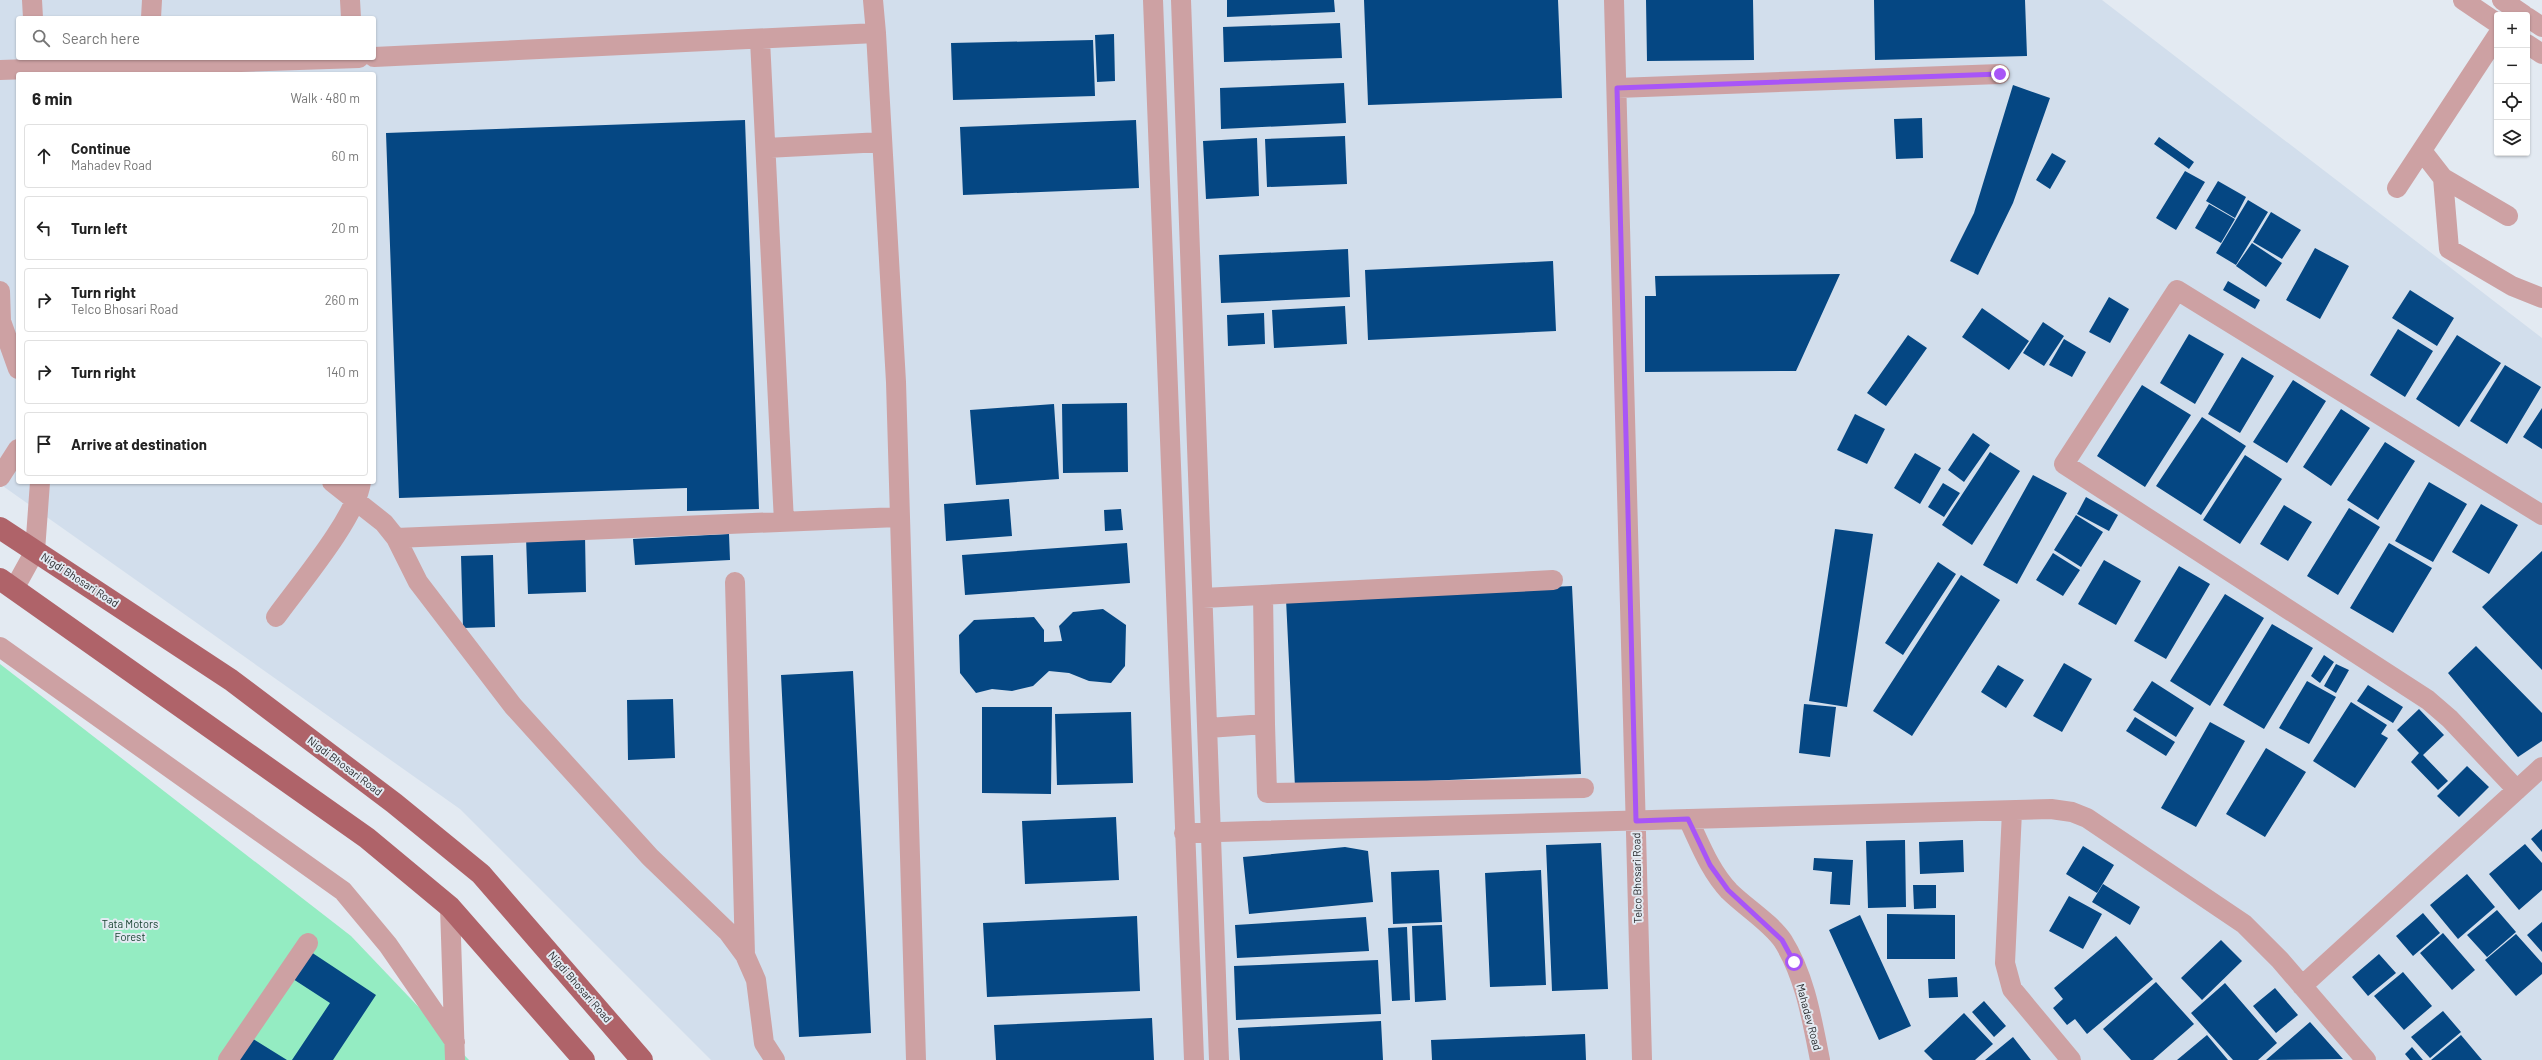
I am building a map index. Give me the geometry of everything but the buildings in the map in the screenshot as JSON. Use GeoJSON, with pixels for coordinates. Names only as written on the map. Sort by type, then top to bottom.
{"type":"FeatureCollection","features":[{"type":"Feature","properties":{"kind":"main road","name":"Nigdi Bhosari Road"},"geometry":{"type":"LineString","coordinates":[[0,528],[231,680],[394,803],[481,874],[642,1060]]}},
{"type":"Feature","properties":{"kind":"main road"},"geometry":{"type":"LineString","coordinates":[[7,584],[367,838],[450,907],[584,1060]]}},
{"type":"Feature","properties":{"kind":"street"},"geometry":{"type":"LineString","coordinates":[[32,0],[33,16]]}},
{"type":"Feature","properties":{"kind":"street"},"geometry":{"type":"LineString","coordinates":[[151,16],[152,0]]}},
{"type":"Feature","properties":{"kind":"street"},"geometry":{"type":"LineString","coordinates":[[350,0],[351,16]]}},
{"type":"Feature","properties":{"kind":"street"},"geometry":{"type":"LineString","coordinates":[[873,0],[896,382],[898,517],[916,1060]]}},
{"type":"Feature","properties":{"kind":"street"},"geometry":{"type":"LineString","coordinates":[[1153,0],[1184,833],[1194,1060]]}},
{"type":"Feature","properties":{"kind":"street"},"geometry":{"type":"LineString","coordinates":[[1181,0],[1220,1060]]}},
{"type":"Feature","properties":{"kind":"street","name":"Telco Bhosari Road"},"geometry":{"type":"LineString","coordinates":[[1614,0],[1642,1060]]}},
{"type":"Feature","properties":{"kind":"street"},"geometry":{"type":"LineString","coordinates":[[2463,0],[2494,21]]}},
{"type":"Feature","properties":{"kind":"street"},"geometry":{"type":"LineString","coordinates":[[2502,0],[2520,12]]}},
{"type":"Feature","properties":{"kind":"street"},"geometry":{"type":"LineString","coordinates":[[2530,19],[2542,27]]}},
{"type":"Feature","properties":{"kind":"street"},"geometry":{"type":"LineString","coordinates":[[376,57],[760,40],[876,33]]}},
{"type":"Feature","properties":{"kind":"street"},"geometry":{"type":"LineString","coordinates":[[760,40],[784,522]]}},
{"type":"Feature","properties":{"kind":"street"},"geometry":{"type":"LineString","coordinates":[[2397,188],[2494,41]]}},
{"type":"Feature","properties":{"kind":"street"},"geometry":{"type":"LineString","coordinates":[[2530,46],[2542,54]]}},
{"type":"Feature","properties":{"kind":"street"},"geometry":{"type":"LineString","coordinates":[[0,70],[35,67],[148,66],[302,60]]}},
{"type":"Feature","properties":{"kind":"street"},"geometry":{"type":"LineString","coordinates":[[353,60],[353,72]]}},
{"type":"Feature","properties":{"kind":"street"},"geometry":{"type":"LineString","coordinates":[[1617,88],[2000,74]]}},
{"type":"Feature","properties":{"kind":"street"},"geometry":{"type":"LineString","coordinates":[[766,148],[882,142]]}},
{"type":"Feature","properties":{"kind":"street"},"geometry":{"type":"LineString","coordinates":[[2422,151],[2443,178],[2508,216]]}},
{"type":"Feature","properties":{"kind":"street"},"geometry":{"type":"LineString","coordinates":[[2443,178],[2449,249],[2512,286],[2542,298]]}},
{"type":"Feature","properties":{"kind":"street"},"geometry":{"type":"LineString","coordinates":[[2517,790],[2450,719],[2428,700],[2064,464],[2177,290],[2542,515]]}},
{"type":"Feature","properties":{"kind":"street"},"geometry":{"type":"LineString","coordinates":[[0,291],[9,321],[16,358]]}},
{"type":"Feature","properties":{"kind":"street"},"geometry":{"type":"LineString","coordinates":[[0,477],[16,452]]}},
{"type":"Feature","properties":{"kind":"street"},"geometry":{"type":"LineString","coordinates":[[7,584],[35,551],[40,484]]}},
{"type":"Feature","properties":{"kind":"street"},"geometry":{"type":"LineString","coordinates":[[335,484],[384,523],[396,538],[418,582],[513,706],[650,857],[728,932],[745,955],[756,980],[764,1043],[775,1060]]}},
{"type":"Feature","properties":{"kind":"street"},"geometry":{"type":"LineString","coordinates":[[276,617],[345,521],[356,501],[360,484]]}},
{"type":"Feature","properties":{"kind":"street"},"geometry":{"type":"LineString","coordinates":[[396,538],[898,517]]}},
{"type":"Feature","properties":{"kind":"street"},"geometry":{"type":"LineString","coordinates":[[1203,598],[1553,580]]}},
{"type":"Feature","properties":{"kind":"street"},"geometry":{"type":"LineString","coordinates":[[735,582],[745,955]]}},
{"type":"Feature","properties":{"kind":"street"},"geometry":{"type":"LineString","coordinates":[[1263,595],[1267,793],[1584,788]]}},
{"type":"Feature","properties":{"kind":"street"},"geometry":{"type":"LineString","coordinates":[[0,647],[343,891],[388,945],[455,1051]]}},
{"type":"Feature","properties":{"kind":"street"},"geometry":{"type":"LineString","coordinates":[[1208,728],[1265,724]]}},
{"type":"Feature","properties":{"kind":"street"},"geometry":{"type":"LineString","coordinates":[[2302,986],[2542,767]]}},
{"type":"Feature","properties":{"kind":"street"},"geometry":{"type":"LineString","coordinates":[[1184,833],[1212,834],[1688,819],[2051,810],[2072,812],[2087,818],[2244,924],[2302,986],[2366,1060]]}},
{"type":"Feature","properties":{"kind":"street"},"geometry":{"type":"LineString","coordinates":[[2012,811],[2005,963],[2012,989],[2071,1060]]}},
{"type":"Feature","properties":{"kind":"street","name":"Mahadev Road"},"geometry":{"type":"LineString","coordinates":[[1688,819],[1710,865],[1728,890],[1782,940],[1794,962],[1810,1010],[1820,1060]]}},
{"type":"Feature","properties":{"kind":"street"},"geometry":{"type":"LineString","coordinates":[[450,907],[455,1051]]}},
{"type":"Feature","properties":{"kind":"street"},"geometry":{"type":"LineString","coordinates":[[228,1060],[308,943]]}},
{"type":"Feature","properties":{"kind":"shaded area"},"geometry":{"type":"Polygon","coordinates":[[[0,0],[2102,0],[2542,338],[2542,1060],[711,1060],[460,809],[0,484],[0,0]]]}},
{"type":"Feature","properties":{"kind":"green space","name":"Tata Motors Forest"},"geometry":{"type":"Polygon","coordinates":[[[0,664],[351,936],[469,1060],[0,1060],[0,664]]]}},
{"type":"Feature","properties":{"kind":"route"},"geometry":{"type":"LineString","coordinates":[[1794,962],[1782,940],[1728,890],[1710,865],[1688,819],[1636,821],[1617,88],[2000,74]]}}]}
